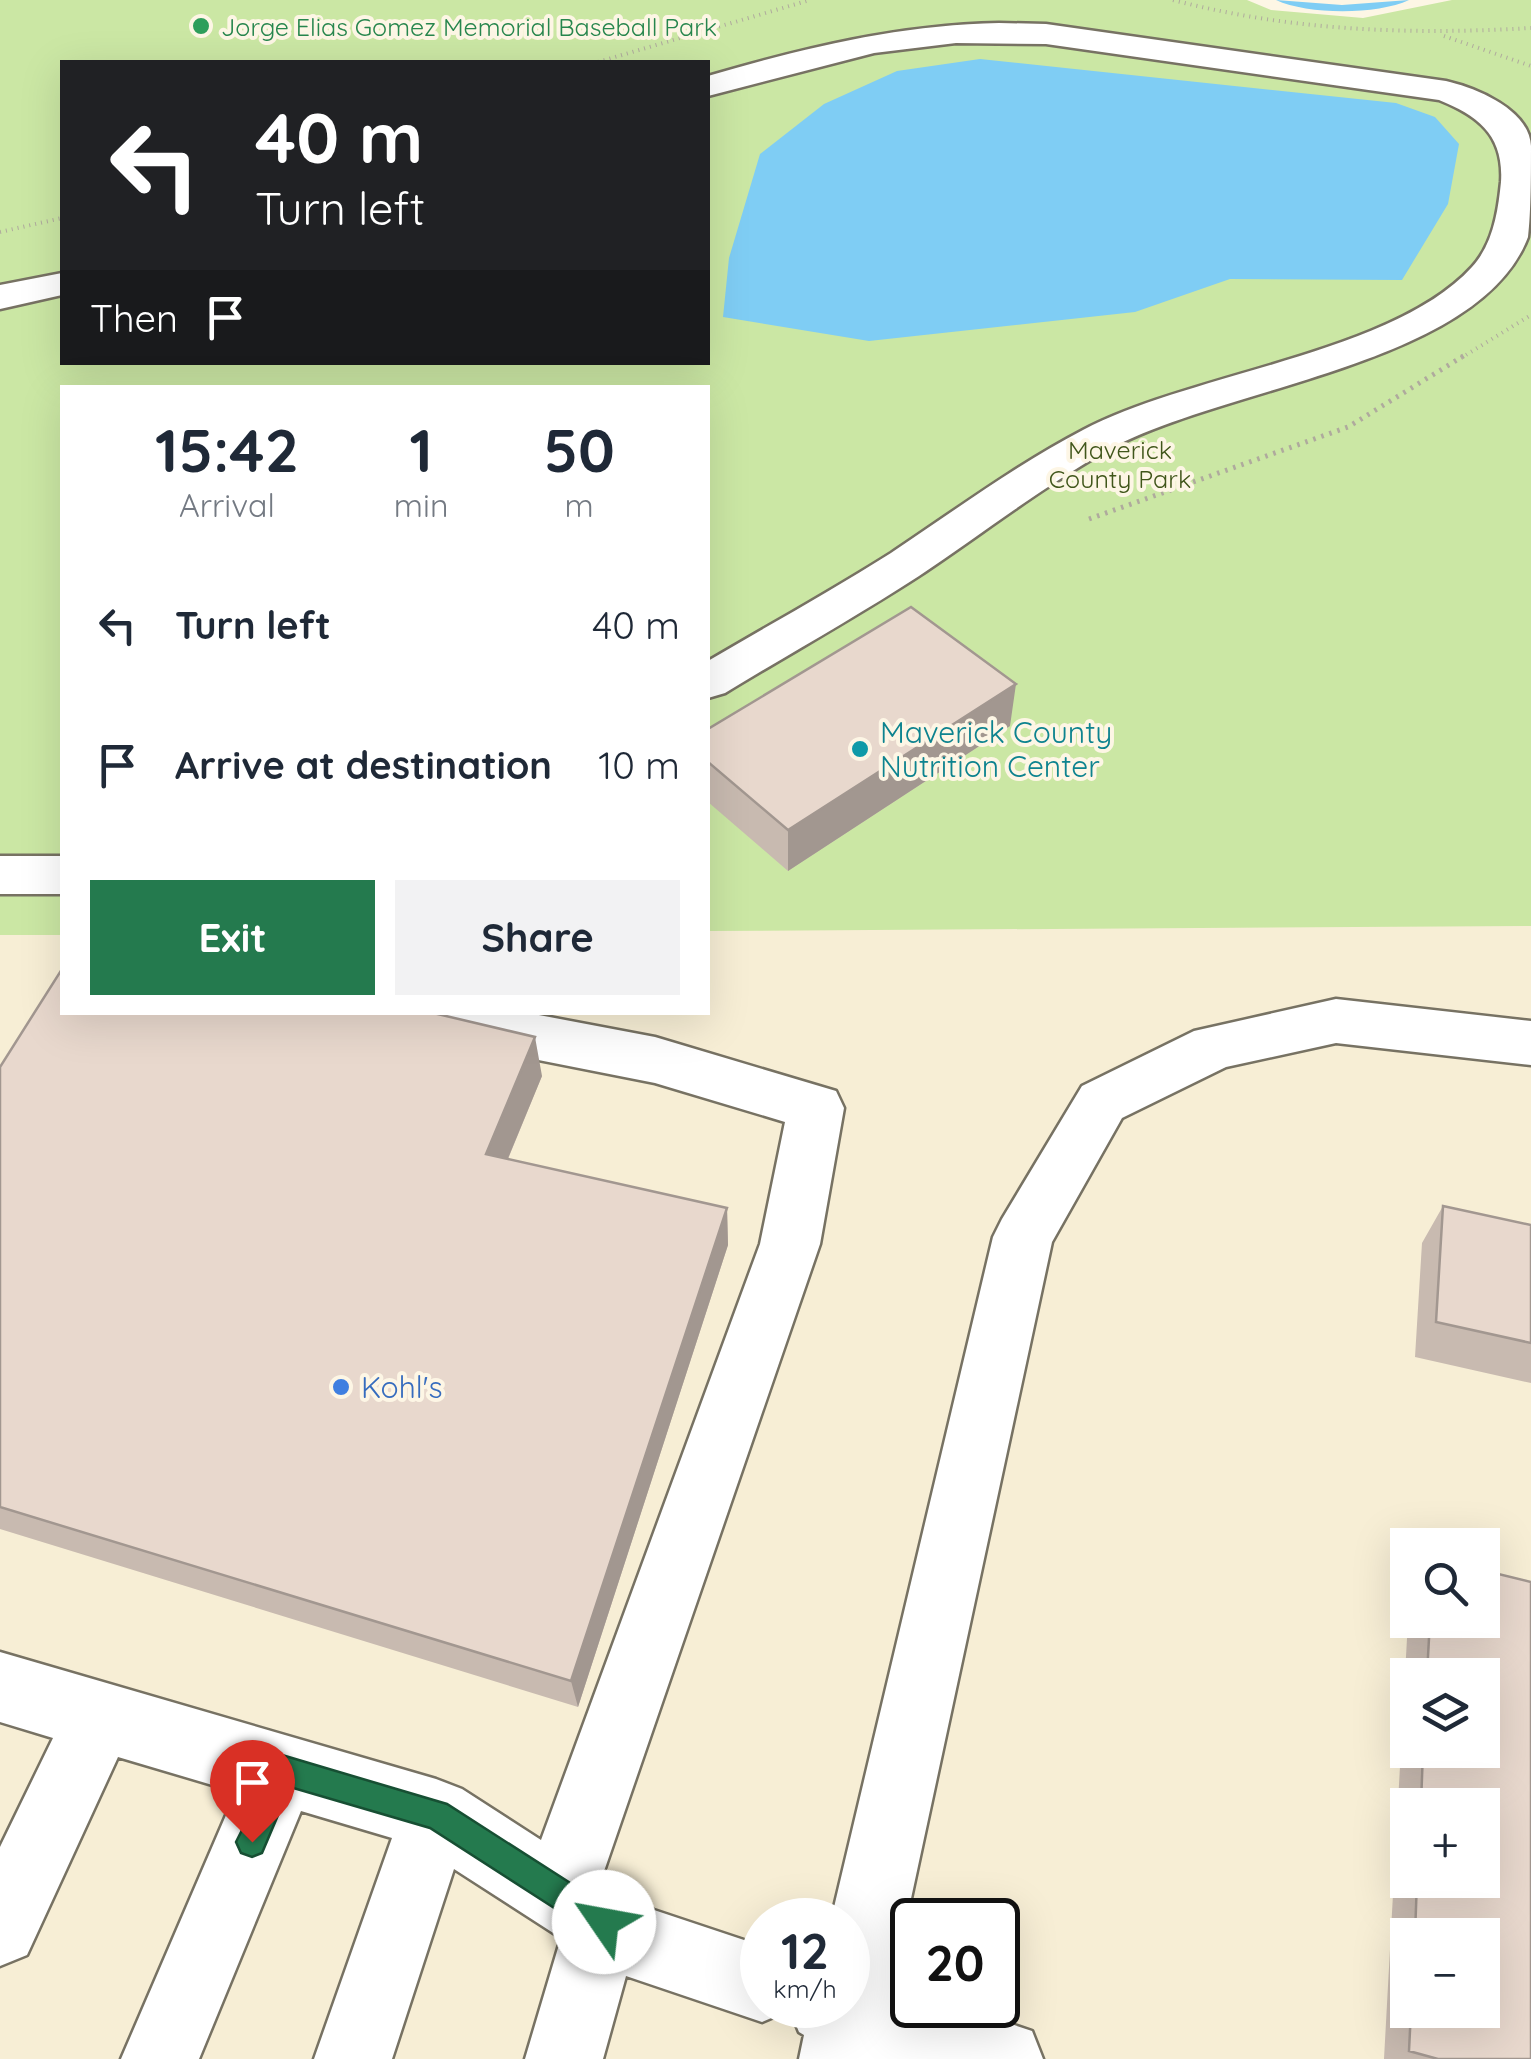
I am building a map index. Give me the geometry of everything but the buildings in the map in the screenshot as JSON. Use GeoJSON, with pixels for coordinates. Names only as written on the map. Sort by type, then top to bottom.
{"type":"FeatureCollection","features":[{"type":"Feature","properties":{"kind":"lane"},"geometry":{"type":"LineString","coordinates":[[710,85],[866,42],[986,31],[1046,34],[1446,91],[1488,108],[1506,122],[1520,174],[1508,242],[1491,268],[1433,315],[1360,350],[1240,384],[1136,420],[1094,441],[878,581],[710,681]]}},
{"type":"Feature","properties":{"kind":"lane"},"geometry":{"type":"LineString","coordinates":[[0,297],[60,284]]}},
{"type":"Feature","properties":{"kind":"lane"},"geometry":{"type":"LineString","coordinates":[[0,875],[60,875]]}},
{"type":"Feature","properties":{"kind":"lane"},"geometry":{"type":"LineString","coordinates":[[422,1015],[655,1060],[816,1108],[790,1244],[581,1907],[564,2059]]}},
{"type":"Feature","properties":{"kind":"lane"},"geometry":{"type":"LineString","coordinates":[[867,1898],[1024,1236],[1102,1102],[1214,1047],[1336,1021],[1531,1043]]}},
{"type":"Feature","properties":{"kind":"lane"},"geometry":{"type":"LineString","coordinates":[[0,1687],[436,1815],[635,1942],[740,1977]]}},
{"type":"Feature","properties":{"kind":"lane"},"geometry":{"type":"LineString","coordinates":[[0,1928],[102,1716]]}},
{"type":"Feature","properties":{"kind":"lane"},"geometry":{"type":"LineString","coordinates":[[160,2059],[282,1770]]}},
{"type":"Feature","properties":{"kind":"lane"},"geometry":{"type":"LineString","coordinates":[[352,2059],[436,1815]]}},
{"type":"Feature","properties":{"kind":"lane"},"geometry":{"type":"LineString","coordinates":[[852,2028],[1004,2059]]}},
{"type":"Feature","properties":{"kind":"path"},"geometry":{"type":"LineString","coordinates":[[605,60],[810,0]]}},
{"type":"Feature","properties":{"kind":"path"},"geometry":{"type":"LineString","coordinates":[[1173,0],[1262,18],[1438,34],[1531,28]]}},
{"type":"Feature","properties":{"kind":"path"},"geometry":{"type":"LineString","coordinates":[[1438,34],[1531,66]]}},
{"type":"Feature","properties":{"kind":"path"},"geometry":{"type":"LineString","coordinates":[[0,232],[60,218]]}},
{"type":"Feature","properties":{"kind":"path"},"geometry":{"type":"LineString","coordinates":[[1090,519],[1348,427],[1531,315]]}},
{"type":"Feature","properties":{"kind":"shaded area"},"geometry":{"type":"Polygon","coordinates":[[[1531,913],[1531,2059],[0,2059],[0,930],[60,929],[60,1015],[710,1015],[710,916],[1531,913]]]}},
{"type":"Feature","properties":{"kind":"green space","name":"Maverick County Park"},"geometry":{"type":"Polygon","coordinates":[[[0,0],[1247,0],[1271,10],[1363,18],[1452,0],[1531,0],[1531,926],[710,931],[710,385],[60,385],[60,935],[0,935],[0,0]]]}},
{"type":"Feature","properties":{"kind":"water"},"geometry":{"type":"Polygon","coordinates":[[[980,59],[1396,103],[1435,117],[1459,144],[1448,204],[1402,280],[1230,279],[1135,312],[869,341],[723,317],[729,258],[760,154],[824,104],[897,71],[980,59]]]}},
{"type":"Feature","properties":{"kind":"waterway"},"geometry":{"type":"LineString","coordinates":[[1280,0],[1342,8],[1405,0]]}},
{"type":"Feature","properties":{"kind":"place","name":"Jorge Elias Gomez Memorial Baseball Park"},"geometry":{"type":"Point","coordinates":[201,26]}},
{"type":"Feature","properties":{"kind":"place","name":"Maverick County Nutrition Center"},"geometry":{"type":"Point","coordinates":[860,749]}},
{"type":"Feature","properties":{"kind":"place","name":"Kohl's"},"geometry":{"type":"Point","coordinates":[341,1387]}},
{"type":"Feature","properties":{"kind":"route"},"geometry":{"type":"LineString","coordinates":[[252,1842],[282,1770],[436,1815],[604,1922]]}}]}
